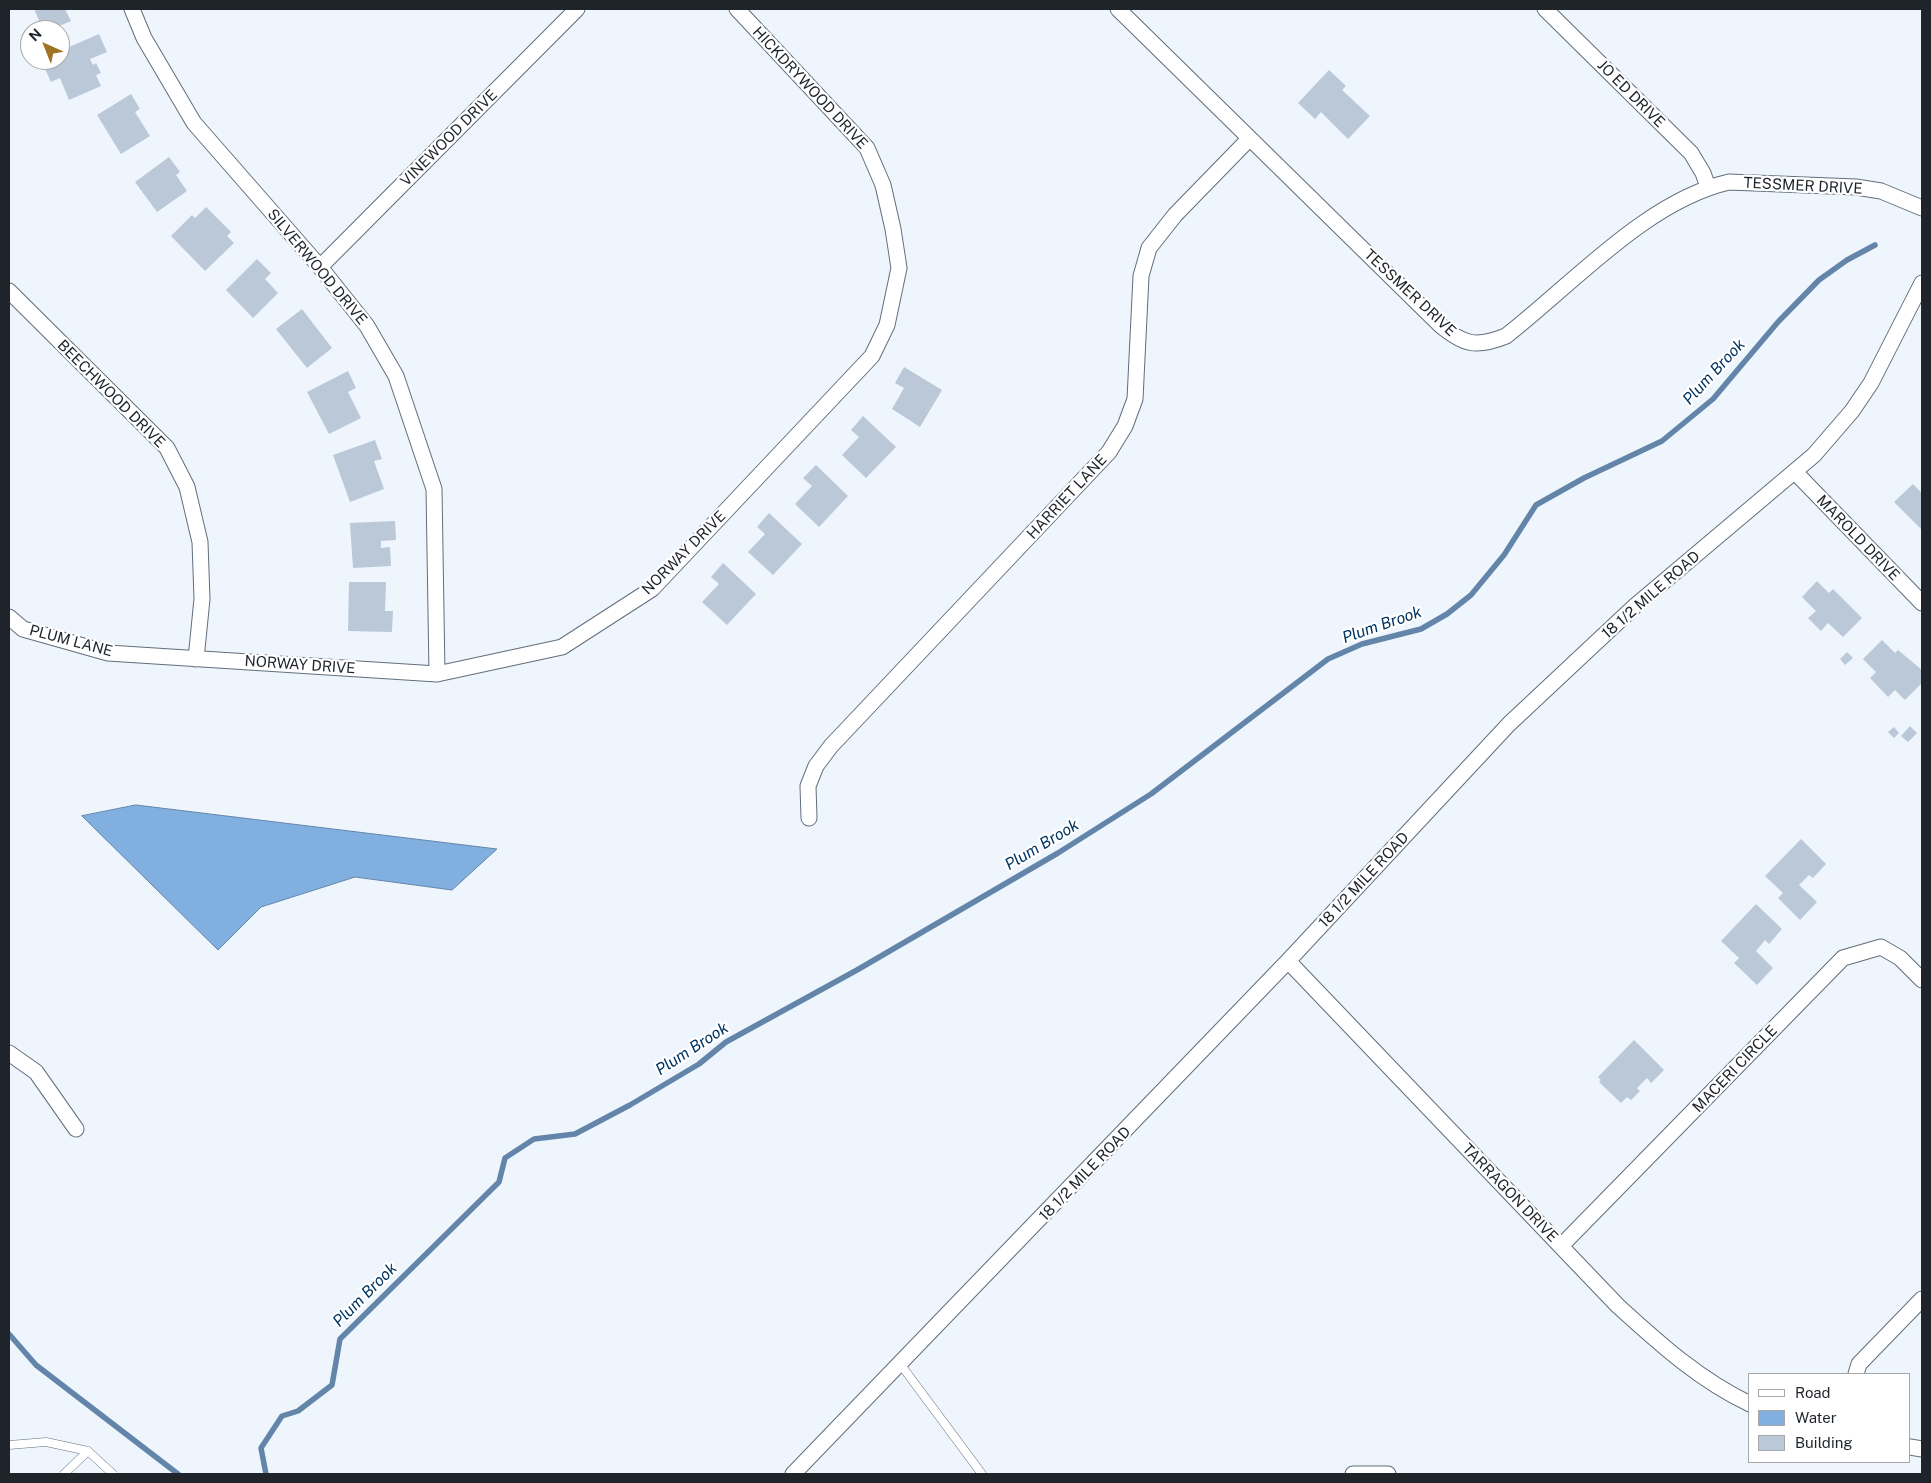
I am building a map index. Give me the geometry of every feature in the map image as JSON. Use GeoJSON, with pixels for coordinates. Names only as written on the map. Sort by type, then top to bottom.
{"type":"FeatureCollection","features":[{"type":"Feature","properties":{"kind":"street","name":"SILVERWOOD DRIVE"},"geometry":{"type":"LineString","coordinates":[[132,9],[144,38],[194,124],[320,267],[367,326],[396,376],[434,490],[437,674]]}},
{"type":"Feature","properties":{"kind":"street","name":"VINEWOOD DRIVE"},"geometry":{"type":"LineString","coordinates":[[320,267],[577,9]]}},
{"type":"Feature","properties":{"kind":"street","name":"HICKDRYWOOD DRIVE"},"geometry":{"type":"LineString","coordinates":[[737,9],[867,148],[883,185],[893,229]]}},
{"type":"Feature","properties":{"kind":"street","name":"TESSMER DRIVE"},"geometry":{"type":"LineString","coordinates":[[1118,9],[1440,325],[1455,337],[1472,344],[1489,343],[1506,336],[1648,220],[1681,199],[1708,187],[1729,182],[1856,187],[1881,191],[1922,208]]}},
{"type":"Feature","properties":{"kind":"street","name":"JO ED DRIVE"},"geometry":{"type":"LineString","coordinates":[[1545,9],[1690,153],[1703,173],[1708,187]]}},
{"type":"Feature","properties":{"kind":"street","name":"HARRIET LANE"},"geometry":{"type":"LineString","coordinates":[[809,818],[808,786],[816,766],[831,746],[1110,452],[1125,426],[1135,399],[1141,276],[1149,248],[1175,215],[1249,139]]}},
{"type":"Feature","properties":{"kind":"street","name":"NORWAY DRIVE"},"geometry":{"type":"LineString","coordinates":[[196,659],[437,674],[562,647],[652,589],[872,356],[887,325],[899,268],[893,229]]}},
{"type":"Feature","properties":{"kind":"street","name":"18 1/2 MILE ROAD"},"geometry":{"type":"LineString","coordinates":[[793,1474],[901,1365],[1288,961],[1509,724],[1635,606],[1795,472],[1831,437],[1871,383],[1922,283]]}},
{"type":"Feature","properties":{"kind":"street","name":"BEECHWOOD DRIVE"},"geometry":{"type":"LineString","coordinates":[[9,291],[167,448],[187,487],[200,542],[202,599],[196,659]]}},
{"type":"Feature","properties":{"kind":"street","name":"MAROLD DRIVE"},"geometry":{"type":"LineString","coordinates":[[1795,472],[1922,603]]}},
{"type":"Feature","properties":{"kind":"street","name":"PLUM LANE"},"geometry":{"type":"LineString","coordinates":[[9,617],[23,629],[108,653],[196,659]]}},
{"type":"Feature","properties":{"kind":"street","name":"MACERI CIRCLE"},"geometry":{"type":"LineString","coordinates":[[1562,1246],[1843,958],[1881,947],[1900,958],[1922,980]]}},
{"type":"Feature","properties":{"kind":"street","name":"TARRAGON DRIVE"},"geometry":{"type":"LineString","coordinates":[[1288,961],[1618,1306],[1669,1352],[1702,1378],[1748,1403]]}},
{"type":"Feature","properties":{"kind":"street"},"geometry":{"type":"LineString","coordinates":[[9,1053],[36,1072],[76,1128]]}},
{"type":"Feature","properties":{"kind":"street"},"geometry":{"type":"LineString","coordinates":[[1856,1373],[1859,1364],[1922,1299]]}},
{"type":"Feature","properties":{"kind":"street"},"geometry":{"type":"LineString","coordinates":[[1354,1473],[1388,1474]]}},
{"type":"Feature","properties":{"kind":"lane"},"geometry":{"type":"LineString","coordinates":[[901,1365],[982,1474]]}},
{"type":"Feature","properties":{"kind":"lane"},"geometry":{"type":"LineString","coordinates":[[9,1453],[13,1445],[46,1442],[88,1451],[113,1474]]}},
{"type":"Feature","properties":{"kind":"lane"},"geometry":{"type":"LineString","coordinates":[[64,1474],[88,1451]]}},
{"type":"Feature","properties":{"kind":"water"},"geometry":{"type":"Polygon","coordinates":[[[136,805],[497,849],[452,890],[355,877],[261,907],[218,950],[82,816],[136,805]]]}},
{"type":"Feature","properties":{"kind":"building"},"geometry":{"type":"Polygon","coordinates":[[[34,9],[65,9],[71,21],[70,20],[39,20],[34,9]]]}},
{"type":"Feature","properties":{"kind":"building"},"geometry":{"type":"Polygon","coordinates":[[[99,34],[107,52],[90,59],[93,65],[96,63],[101,73],[96,75],[101,86],[69,100],[60,78],[51,82],[45,70],[70,70],[70,47],[99,34]]]}},
{"type":"Feature","properties":{"kind":"building"},"geometry":{"type":"Polygon","coordinates":[[[1329,70],[1346,86],[1342,90],[1370,116],[1348,139],[1321,112],[1315,119],[1298,103],[1329,70]]]}},
{"type":"Feature","properties":{"kind":"building"},"geometry":{"type":"Polygon","coordinates":[[[131,94],[140,109],[135,112],[150,136],[121,154],[97,115],[131,94]]]}},
{"type":"Feature","properties":{"kind":"building"},"geometry":{"type":"Polygon","coordinates":[[[169,157],[180,172],[176,175],[187,191],[157,212],[135,182],[169,157]]]}},
{"type":"Feature","properties":{"kind":"building"},"geometry":{"type":"Polygon","coordinates":[[[206,207],[231,232],[227,236],[234,243],[205,271],[171,236],[192,215],[195,218],[206,207]]]}},
{"type":"Feature","properties":{"kind":"building"},"geometry":{"type":"Polygon","coordinates":[[[257,259],[271,273],[265,279],[278,293],[253,318],[226,290],[257,259]]]}},
{"type":"Feature","properties":{"kind":"building"},"geometry":{"type":"Polygon","coordinates":[[[302,309],[332,348],[307,368],[276,329],[302,309]]]}},
{"type":"Feature","properties":{"kind":"building"},"geometry":{"type":"Polygon","coordinates":[[[904,367],[942,390],[920,427],[892,409],[904,388],[895,383],[904,367]]]}},
{"type":"Feature","properties":{"kind":"building"},"geometry":{"type":"Polygon","coordinates":[[[348,371],[356,388],[348,392],[361,418],[329,434],[307,392],[348,371]]]}},
{"type":"Feature","properties":{"kind":"building"},"geometry":{"type":"Polygon","coordinates":[[[863,416],[896,447],[866,478],[842,455],[859,437],[851,430],[863,416]]]}},
{"type":"Feature","properties":{"kind":"building"},"geometry":{"type":"Polygon","coordinates":[[[375,440],[382,459],[374,461],[384,489],[350,502],[333,455],[375,440]]]}},
{"type":"Feature","properties":{"kind":"building"},"geometry":{"type":"Polygon","coordinates":[[[816,465],[848,496],[819,527],[795,504],[812,486],[803,478],[816,465]]]}},
{"type":"Feature","properties":{"kind":"building"},"geometry":{"type":"Polygon","coordinates":[[[1913,484],[1922,493],[1922,530],[1894,502],[1913,484]]]}},
{"type":"Feature","properties":{"kind":"building"},"geometry":{"type":"Polygon","coordinates":[[[769,513],[802,544],[773,575],[748,552],[765,534],[757,527],[769,513]]]}},
{"type":"Feature","properties":{"kind":"building"},"geometry":{"type":"Polygon","coordinates":[[[395,521],[396,540],[381,541],[381,548],[390,547],[391,566],[353,568],[350,523],[395,521]]]}},
{"type":"Feature","properties":{"kind":"building"},"geometry":{"type":"Polygon","coordinates":[[[723,563],[756,594],[727,625],[702,602],[719,584],[711,577],[723,563]]]}},
{"type":"Feature","properties":{"kind":"building"},"geometry":{"type":"Polygon","coordinates":[[[1817,581],[1829,593],[1833,589],[1862,618],[1843,637],[1828,623],[1821,631],[1808,618],[1816,611],[1802,597],[1817,581]]]}},
{"type":"Feature","properties":{"kind":"building"},"geometry":{"type":"Polygon","coordinates":[[[349,582],[386,582],[385,611],[393,611],[392,632],[348,631],[349,582]]]}},
{"type":"Feature","properties":{"kind":"building"},"geometry":{"type":"Polygon","coordinates":[[[1882,640],[1895,653],[1898,650],[1922,670],[1922,683],[1905,700],[1895,690],[1888,697],[1870,678],[1876,672],[1863,659],[1882,640]]]}},
{"type":"Feature","properties":{"kind":"building"},"geometry":{"type":"Polygon","coordinates":[[[1847,652],[1853,658],[1845,665],[1840,659],[1847,652]]]}},
{"type":"Feature","properties":{"kind":"building"},"geometry":{"type":"Polygon","coordinates":[[[1910,726],[1917,733],[1908,742],[1901,736],[1910,726]]]}},
{"type":"Feature","properties":{"kind":"building"},"geometry":{"type":"Polygon","coordinates":[[[1894,727],[1899,733],[1894,738],[1888,732],[1894,727]]]}},
{"type":"Feature","properties":{"kind":"building"},"geometry":{"type":"Polygon","coordinates":[[[1801,839],[1826,864],[1813,878],[1809,875],[1799,885],[1817,902],[1800,920],[1778,898],[1783,893],[1765,876],[1801,839]]]}},
{"type":"Feature","properties":{"kind":"building"},"geometry":{"type":"Polygon","coordinates":[[[1756,904],[1782,929],[1769,944],[1765,940],[1756,951],[1773,968],[1757,985],[1734,963],[1739,958],[1721,941],[1756,904]]]}},
{"type":"Feature","properties":{"kind":"building"},"geometry":{"type":"Polygon","coordinates":[[[1634,1040],[1664,1070],[1651,1083],[1647,1078],[1637,1088],[1640,1091],[1631,1100],[1627,1097],[1621,1103],[1599,1082],[1601,1080],[1598,1077],[1634,1040]]]}},
{"type":"Feature","properties":{"kind":"waterway","name":"Plum Brook"},"geometry":{"type":"LineString","coordinates":[[266,1474],[261,1448],[282,1416],[298,1411],[332,1385],[340,1339],[499,1182],[505,1158],[534,1139],[575,1134],[630,1105],[699,1064],[726,1042],[857,970],[1058,853],[1151,794],[1328,659],[1362,644],[1421,629],[1447,614],[1471,595],[1504,555],[1536,505],[1584,478],[1662,441],[1713,399],[1778,322],[1819,280],[1847,260],[1875,245]]}},
{"type":"Feature","properties":{"kind":"waterway"},"geometry":{"type":"LineString","coordinates":[[9,1334],[36,1365],[178,1474]]}}]}
